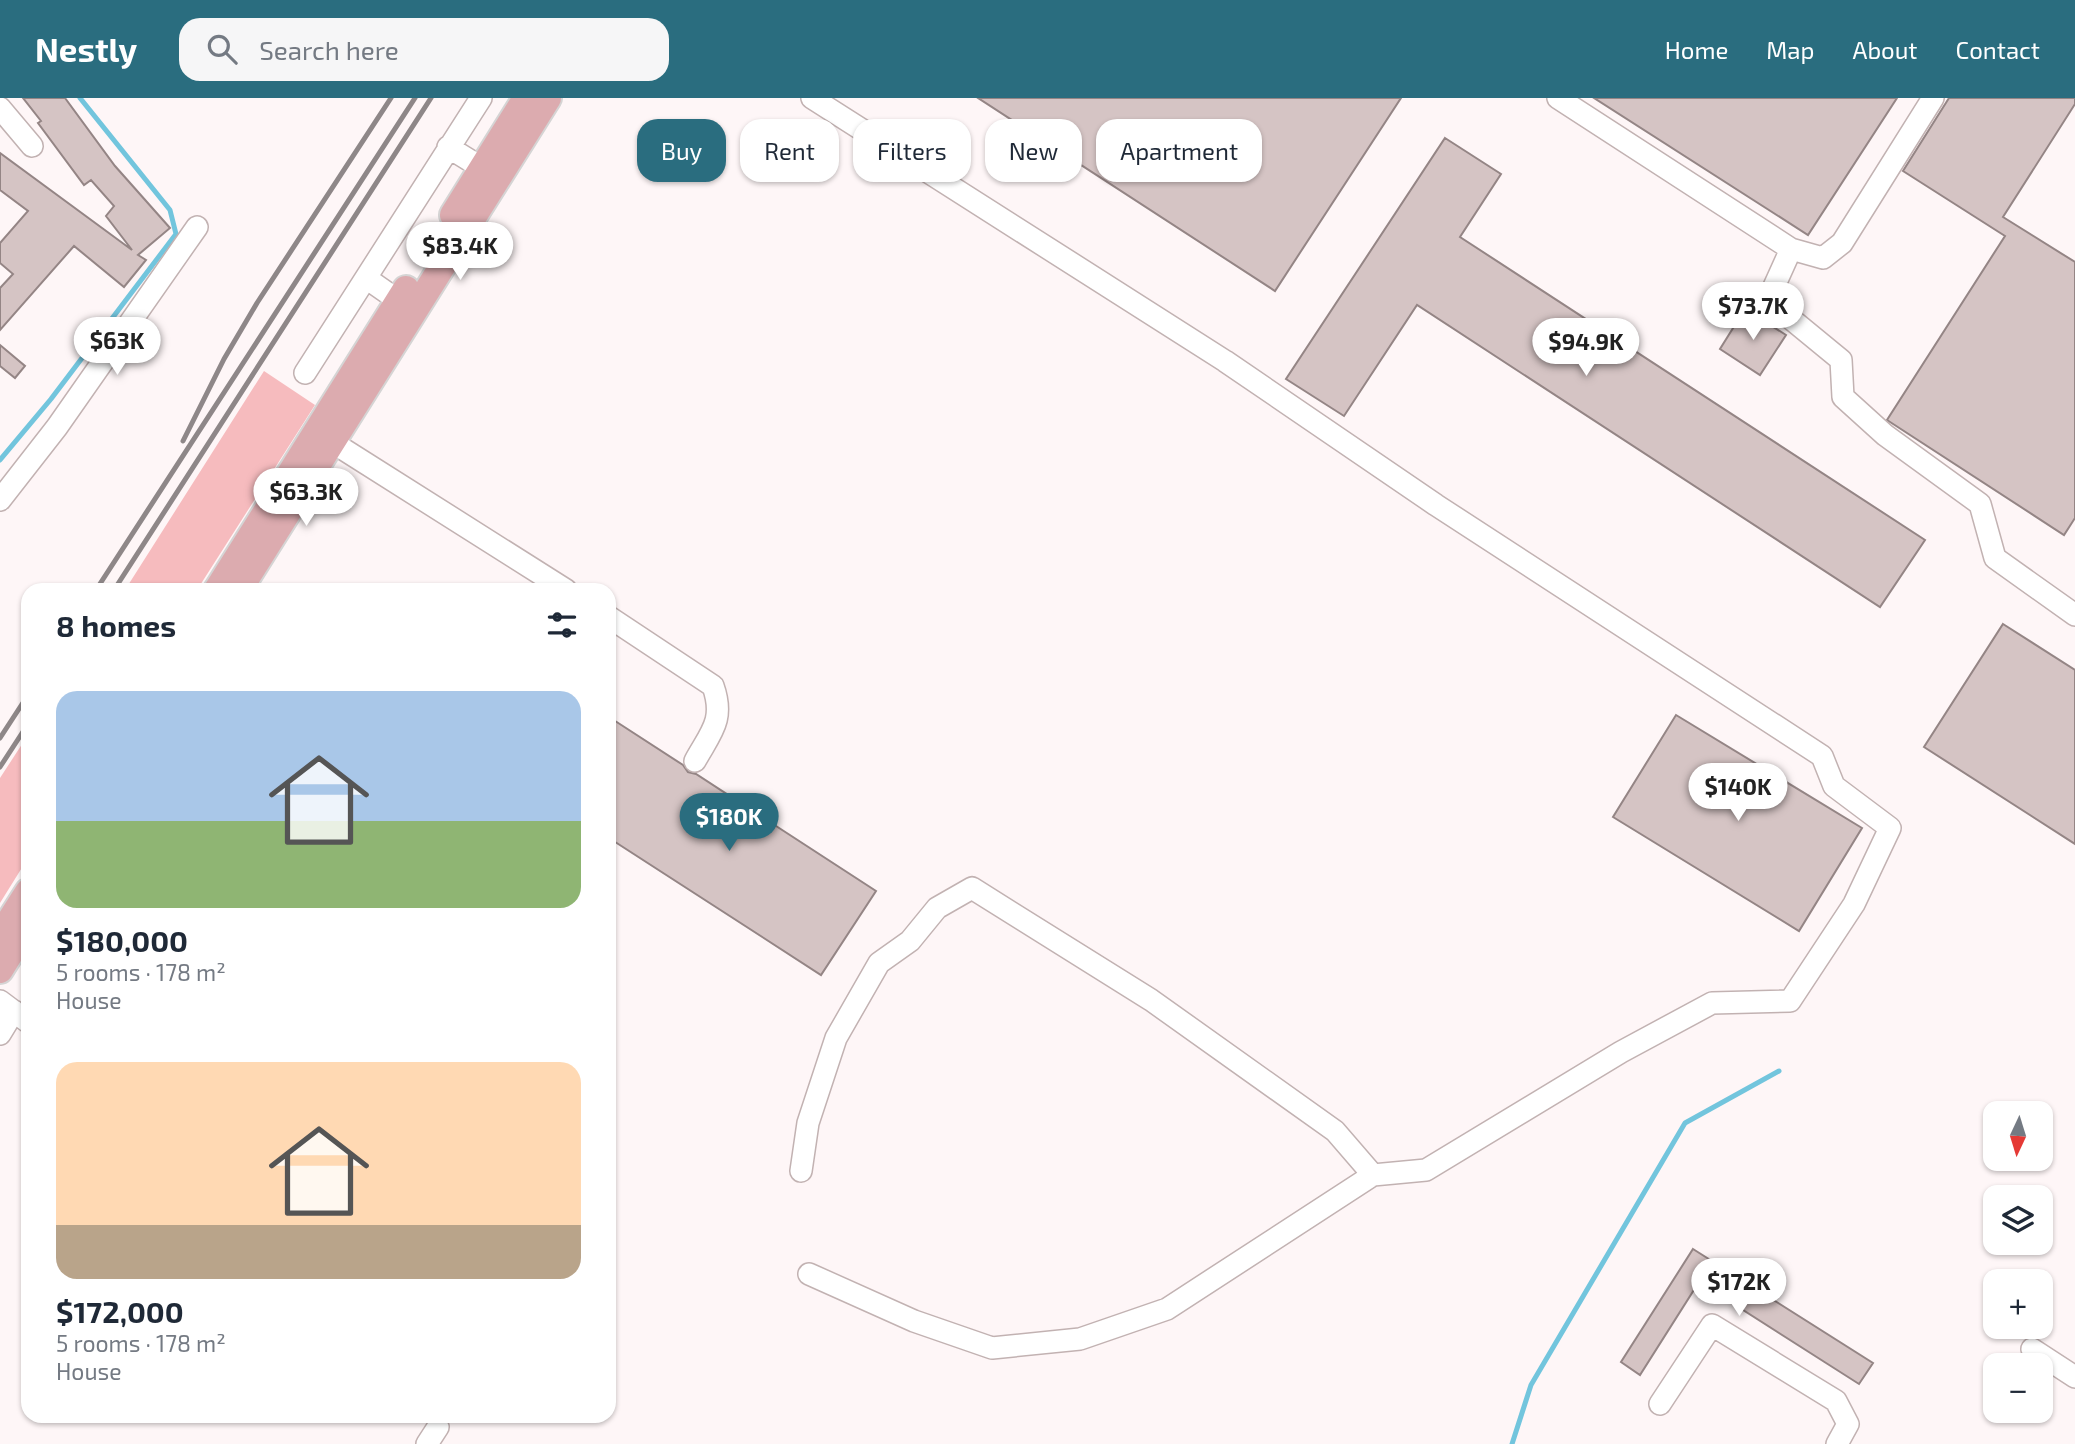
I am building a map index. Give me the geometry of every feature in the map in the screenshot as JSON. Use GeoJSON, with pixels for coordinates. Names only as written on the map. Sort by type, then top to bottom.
{"type":"FeatureCollection","features":[{"type":"Feature","properties":{"kind":"main road"},"geometry":{"type":"LineString","coordinates":[[221,583],[526,98]]}},
{"type":"Feature","properties":{"kind":"main road"},"geometry":{"type":"LineString","coordinates":[[243,583],[548,98]]}},
{"type":"Feature","properties":{"kind":"main road"},"geometry":{"type":"LineString","coordinates":[[0,936],[21,903]]}},
{"type":"Feature","properties":{"kind":"main road"},"geometry":{"type":"LineString","coordinates":[[0,970],[21,936]]}},
{"type":"Feature","properties":{"kind":"street"},"geometry":{"type":"LineString","coordinates":[[305,373],[481,98]]}},
{"type":"Feature","properties":{"kind":"street"},"geometry":{"type":"LineString","coordinates":[[808,1273],[914,1321],[992,1348],[1080,1339],[1167,1309],[1373,1175],[1426,1170],[1621,1052],[1712,1003],[1790,1001],[1854,904],[1890,828],[1833,786],[1822,756],[1436,505],[1225,361],[812,98]]}},
{"type":"Feature","properties":{"kind":"street"},"geometry":{"type":"LineString","coordinates":[[1558,98],[1791,249],[1823,257],[1842,243],[1933,98]]}},
{"type":"Feature","properties":{"kind":"street"},"geometry":{"type":"LineString","coordinates":[[0,108],[32,146]]}},
{"type":"Feature","properties":{"kind":"street"},"geometry":{"type":"LineString","coordinates":[[448,147],[482,168]]}},
{"type":"Feature","properties":{"kind":"street"},"geometry":{"type":"LineString","coordinates":[[0,500],[57,427],[197,227]]}},
{"type":"Feature","properties":{"kind":"street"},"geometry":{"type":"LineString","coordinates":[[1791,249],[1768,300],[1840,360],[1843,397],[1885,435],[1980,504],[1995,558],[2075,615]]}},
{"type":"Feature","properties":{"kind":"street"},"geometry":{"type":"LineString","coordinates":[[366,278],[399,301]]}},
{"type":"Feature","properties":{"kind":"street"},"geometry":{"type":"LineString","coordinates":[[332,442],[555,583]]}},
{"type":"Feature","properties":{"kind":"street"},"geometry":{"type":"LineString","coordinates":[[616,622],[713,686],[719,704],[716,723],[695,761]]}},
{"type":"Feature","properties":{"kind":"street"},"geometry":{"type":"LineString","coordinates":[[801,1171],[808,1123],[836,1038],[879,963],[910,941],[937,908],[972,888],[1151,1000],[1335,1131],[1373,1175]]}},
{"type":"Feature","properties":{"kind":"street"},"geometry":{"type":"LineString","coordinates":[[0,1034],[14,1011]]}},
{"type":"Feature","properties":{"kind":"street"},"geometry":{"type":"LineString","coordinates":[[1660,1404],[1712,1325],[1836,1402],[1848,1424],[1837,1444]]}},
{"type":"Feature","properties":{"kind":"street"},"geometry":{"type":"LineString","coordinates":[[2032,1349],[2075,1377]]}},
{"type":"Feature","properties":{"kind":"shaded area"},"geometry":{"type":"Polygon","coordinates":[[[264,371],[315,405],[201,583],[129,583],[264,371]]]}},
{"type":"Feature","properties":{"kind":"shaded area"},"geometry":{"type":"Polygon","coordinates":[[[21,746],[21,869],[0,903],[0,778],[21,746]]]}},
{"type":"Feature","properties":{"kind":"building"},"geometry":{"type":"Polygon","coordinates":[[[23,98],[65,98],[115,166],[170,228],[138,255],[146,260],[124,287],[74,246],[0,330],[0,288],[13,274],[0,263],[0,243],[28,211],[0,190],[0,153],[132,250],[106,216],[114,206],[91,180],[84,185],[23,98]]]}},
{"type":"Feature","properties":{"kind":"building"},"geometry":{"type":"Polygon","coordinates":[[[978,98],[1401,98],[1275,291],[1107,182],[1262,182],[1262,119],[1096,119],[1096,175],[1082,166],[1082,119],[1010,119],[978,98]]]}},
{"type":"Feature","properties":{"kind":"building"},"geometry":{"type":"Polygon","coordinates":[[[1594,98],[1897,98],[1808,235],[1594,98]]]}},
{"type":"Feature","properties":{"kind":"building"},"geometry":{"type":"Polygon","coordinates":[[[1949,98],[2075,98],[2075,104],[2003,217],[2075,262],[2075,518],[2064,535],[1887,420],[2005,236],[1903,171],[1949,98]]]}},
{"type":"Feature","properties":{"kind":"building"},"geometry":{"type":"Polygon","coordinates":[[[1445,138],[1501,174],[1460,237],[1925,540],[1880,607],[1417,305],[1344,416],[1286,379],[1445,138]]]}},
{"type":"Feature","properties":{"kind":"building"},"geometry":{"type":"Polygon","coordinates":[[[1745,309],[1786,335],[1760,375],[1720,349],[1745,309]]]}},
{"type":"Feature","properties":{"kind":"building"},"geometry":{"type":"Polygon","coordinates":[[[0,345],[25,366],[15,378],[0,366],[0,345]]]}},
{"type":"Feature","properties":{"kind":"building"},"geometry":{"type":"Polygon","coordinates":[[[2003,624],[2075,670],[2075,844],[1924,747],[2003,624]]]}},
{"type":"Feature","properties":{"kind":"building"},"geometry":{"type":"Polygon","coordinates":[[[1676,715],[1862,828],[1799,931],[1613,817],[1676,715]]]}},
{"type":"Feature","properties":{"kind":"building"},"geometry":{"type":"Polygon","coordinates":[[[616,722],[683,765],[688,772],[696,774],[876,891],[821,975],[616,843],[616,722]]]}},
{"type":"Feature","properties":{"kind":"building"},"geometry":{"type":"Polygon","coordinates":[[[1693,1249],[1873,1363],[1859,1384],[1699,1282],[1640,1375],[1621,1362],[1693,1249]]]}},
{"type":"Feature","properties":{"kind":"waterway"},"geometry":{"type":"LineString","coordinates":[[0,460],[51,399],[176,234],[170,210],[80,98]]}},
{"type":"Feature","properties":{"kind":"waterway"},"geometry":{"type":"LineString","coordinates":[[1512,1444],[1531,1385],[1685,1123],[1779,1071]]}},
{"type":"Feature","properties":{"kind":"railway"},"geometry":{"type":"LineString","coordinates":[[183,441],[224,359],[257,303],[391,98]]}},
{"type":"Feature","properties":{"kind":"railway"},"geometry":{"type":"LineString","coordinates":[[101,583],[415,98]]}},
{"type":"Feature","properties":{"kind":"railway"},"geometry":{"type":"LineString","coordinates":[[119,583],[431,98]]}},
{"type":"Feature","properties":{"kind":"railway"},"geometry":{"type":"LineString","coordinates":[[0,738],[21,706]]}},
{"type":"Feature","properties":{"kind":"railway"},"geometry":{"type":"LineString","coordinates":[[0,767],[21,735]]}}]}
